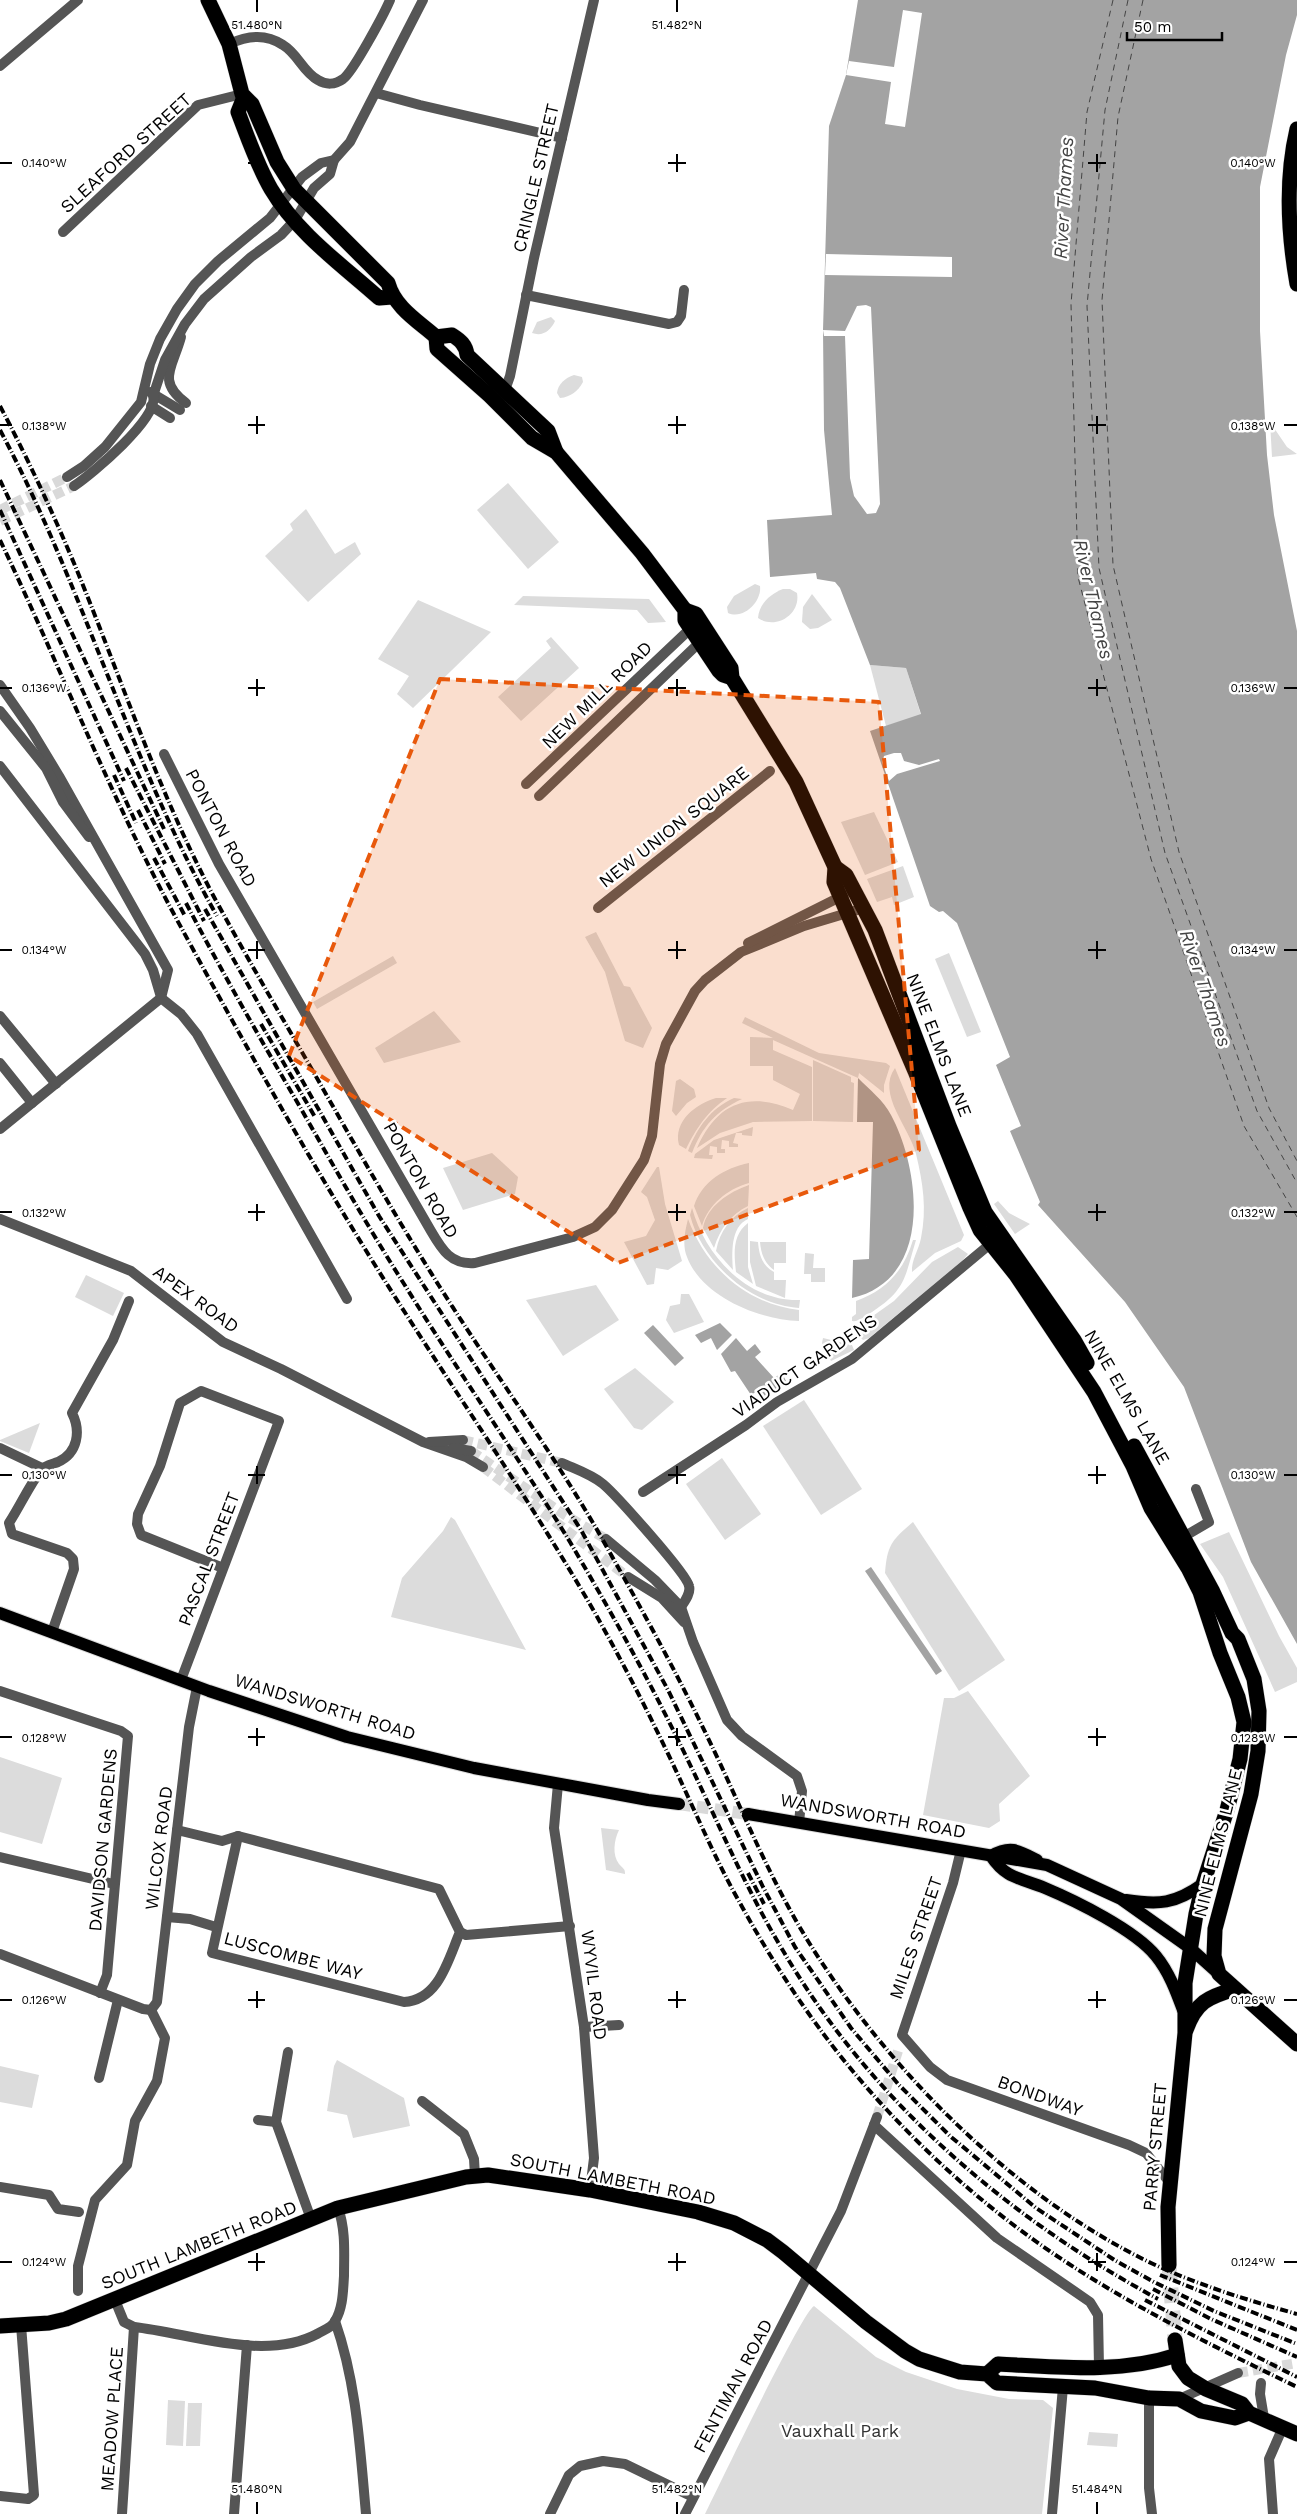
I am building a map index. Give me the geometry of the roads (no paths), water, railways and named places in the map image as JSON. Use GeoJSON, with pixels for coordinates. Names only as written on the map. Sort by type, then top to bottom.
{"type":"FeatureCollection","features":[{"type":"Feature","properties":{"kind":"highway"},"geometry":{"type":"LineString","coordinates":[[208,0],[234,42],[243,96],[238,112],[261,170],[282,205],[312,239],[379,298],[392,297]]}},
{"type":"Feature","properties":{"kind":"highway"},"geometry":{"type":"LineString","coordinates":[[243,96],[252,104],[278,162],[294,189],[388,283],[392,297],[436,337],[437,349],[498,394]]}},
{"type":"Feature","properties":{"kind":"highway"},"geometry":{"type":"LineString","coordinates":[[1297,129],[1293,148],[1289,201],[1293,262],[1297,284]]}},
{"type":"Feature","properties":{"kind":"highway"},"geometry":{"type":"LineString","coordinates":[[436,337],[452,334],[458,339],[466,347],[467,355],[498,394]]}},
{"type":"Feature","properties":{"kind":"highway","name":"NINE ELMS LANE"},"geometry":{"type":"LineString","coordinates":[[498,394],[548,431],[556,452],[642,553],[685,610],[696,614],[731,668],[732,678],[796,782],[835,867],[834,882],[915,1071],[970,1208],[1074,1340],[1178,1540],[1232,1633],[1238,1639],[1249,1663],[1254,1679],[1259,1711],[1258,1751],[1254,1775],[1213,1943],[1219,1974]]}},
{"type":"Feature","properties":{"kind":"highway","name":"NINE ELMS LANE"},"geometry":{"type":"LineString","coordinates":[[685,610],[685,620],[699,643],[723,675],[732,678]]}},
{"type":"Feature","properties":{"kind":"highway","name":"NINE ELMS LANE"},"geometry":{"type":"LineString","coordinates":[[835,867],[846,875],[876,930],[995,1240]]}},
{"type":"Feature","properties":{"kind":"highway","name":"NINE ELMS LANE"},"geometry":{"type":"LineString","coordinates":[[1178,1540],[1200,1592],[1220,1653],[1238,1697],[1244,1722],[1235,1783],[1203,1884],[1190,1948]]}},
{"type":"Feature","properties":{"kind":"highway","name":"PARRY STREET"},"geometry":{"type":"LineString","coordinates":[[1170,2264],[1168,2225],[1170,2182],[1185,2033],[1183,2010],[1190,1948]]}},
{"type":"Feature","properties":{"kind":"highway"},"geometry":{"type":"LineString","coordinates":[[1219,1974],[1297,2044]]}},
{"type":"Feature","properties":{"kind":"highway","name":"PARRY STREET"},"geometry":{"type":"LineString","coordinates":[[1185,2033],[1191,2016],[1203,2001],[1235,1989]]}},
{"type":"Feature","properties":{"kind":"highway","name":"SOUTH LAMBETH ROAD"},"geometry":{"type":"LineString","coordinates":[[0,2326],[50,2323],[115,2300],[338,2208],[475,2176],[495,2176],[590,2190],[698,2212],[734,2223],[767,2240],[866,2322],[919,2359],[960,2372],[987,2374],[997,2383],[1095,2388],[1149,2398],[1179,2399],[1201,2411],[1235,2418],[1249,2413]]}},
{"type":"Feature","properties":{"kind":"highway","name":"SOUTH LAMBETH ROAD"},"geometry":{"type":"LineString","coordinates":[[987,2374],[998,2364],[1099,2367],[1149,2363],[1176,2347],[1183,2372],[1206,2389],[1234,2400],[1249,2413],[1297,2434]]}},
{"type":"Feature","properties":{"kind":"main road","name":"WANDSWORTH ROAD"},"geometry":{"type":"LineString","coordinates":[[0,1613],[197,1687],[347,1738],[558,1784],[679,1804]]}},
{"type":"Feature","properties":{"kind":"main road","name":"WANDSWORTH ROAD"},"geometry":{"type":"LineString","coordinates":[[748,1814],[991,1856]]}},
{"type":"Feature","properties":{"kind":"main road"},"geometry":{"type":"LineString","coordinates":[[1183,2010],[1174,1984],[1160,1961],[1138,1939],[1047,1889],[1001,1871],[991,1856],[1004,1848],[1020,1851],[1121,1899],[1190,1948],[1219,1974]]}},
{"type":"Feature","properties":{"kind":"main road"},"geometry":{"type":"LineString","coordinates":[[1121,1899],[1152,1904],[1163,1903],[1179,1899],[1203,1884]]}},
{"type":"Feature","properties":{"kind":"street"},"geometry":{"type":"LineString","coordinates":[[0,66],[78,0]]}},
{"type":"Feature","properties":{"kind":"street"},"geometry":{"type":"LineString","coordinates":[[234,42],[255,36],[278,42],[290,50],[304,68],[316,79],[324,84],[335,83],[348,74],[390,0]]}},
{"type":"Feature","properties":{"kind":"street"},"geometry":{"type":"LineString","coordinates":[[170,418],[149,399],[144,383],[160,339],[177,310],[195,284],[282,205],[302,177],[317,165],[334,160],[342,153],[355,135],[422,0]]}},
{"type":"Feature","properties":{"kind":"street","name":"CRINGLE STREET"},"geometry":{"type":"LineString","coordinates":[[498,394],[510,376],[526,296],[594,0]]}},
{"type":"Feature","properties":{"kind":"street"},"geometry":{"type":"LineString","coordinates":[[376,93],[420,106],[562,138]]}},
{"type":"Feature","properties":{"kind":"street","name":"SLEAFORD STREET"},"geometry":{"type":"LineString","coordinates":[[63,232],[198,105],[243,96]]}},
{"type":"Feature","properties":{"kind":"street"},"geometry":{"type":"LineString","coordinates":[[74,486],[105,462],[126,442],[149,399],[165,360],[185,324],[204,299],[251,257],[281,235],[295,220],[314,188],[330,174],[334,160]]}},
{"type":"Feature","properties":{"kind":"street"},"geometry":{"type":"LineString","coordinates":[[526,296],[669,324],[677,322],[681,316],[684,290]]}},
{"type":"Feature","properties":{"kind":"street"},"geometry":{"type":"LineString","coordinates":[[149,399],[183,406],[173,393],[169,381],[185,324]]}},
{"type":"Feature","properties":{"kind":"street"},"geometry":{"type":"LineString","coordinates":[[67,477],[84,466],[105,447],[149,399]]}},
{"type":"Feature","properties":{"kind":"street","name":"NEW MILL ROAD"},"geometry":{"type":"LineString","coordinates":[[526,784],[690,629]]}},
{"type":"Feature","properties":{"kind":"street","name":"NEW MILL ROAD"},"geometry":{"type":"LineString","coordinates":[[539,796],[699,643]]}},
{"type":"Feature","properties":{"kind":"street"},"geometry":{"type":"LineString","coordinates":[[0,685],[30,728],[97,842],[168,970],[161,998],[0,1129]]}},
{"type":"Feature","properties":{"kind":"street"},"geometry":{"type":"LineString","coordinates":[[0,711],[46,768],[63,802],[86,836],[97,842]]}},
{"type":"Feature","properties":{"kind":"street","name":"PONTON ROAD"},"geometry":{"type":"LineString","coordinates":[[164,754],[220,864],[431,1231],[445,1254],[462,1263],[475,1263],[573,1237],[595,1227],[612,1210],[644,1160],[656,1114],[660,1064],[673,1029],[687,1004],[705,980],[741,952],[748,943],[854,889]]}},
{"type":"Feature","properties":{"kind":"street"},"geometry":{"type":"LineString","coordinates":[[0,766],[145,954],[153,970],[161,998],[181,1014],[197,1034],[347,1299]]}},
{"type":"Feature","properties":{"kind":"street","name":"NEW UNION SQUARE"},"geometry":{"type":"LineString","coordinates":[[598,908],[770,771]]}},
{"type":"Feature","properties":{"kind":"street","name":"PONTON ROAD"},"geometry":{"type":"LineString","coordinates":[[741,952],[818,921],[848,915],[864,908]]}},
{"type":"Feature","properties":{"kind":"street"},"geometry":{"type":"LineString","coordinates":[[0,1016],[56,1084]]}},
{"type":"Feature","properties":{"kind":"street"},"geometry":{"type":"LineString","coordinates":[[0,1063],[32,1103]]}},
{"type":"Feature","properties":{"kind":"street","name":"APEX ROAD"},"geometry":{"type":"LineString","coordinates":[[0,1219],[131,1271],[223,1342],[423,1442]]}},
{"type":"Feature","properties":{"kind":"street","name":"VIADUCT GARDENS"},"geometry":{"type":"LineString","coordinates":[[643,1492],[746,1425],[777,1402],[852,1359],[995,1240]]}},
{"type":"Feature","properties":{"kind":"street"},"geometry":{"type":"LineString","coordinates":[[52,1632],[74,1569],[73,1559],[66,1553],[12,1534],[9,1523],[42,1468],[57,1462],[72,1452],[77,1439],[77,1428],[72,1413],[113,1340],[129,1301]]}},
{"type":"Feature","properties":{"kind":"street","name":"PASCAL STREET"},"geometry":{"type":"LineString","coordinates":[[181,1680],[279,1421],[201,1391],[180,1403],[160,1466],[138,1514],[137,1524],[141,1535],[223,1568]]}},
{"type":"Feature","properties":{"kind":"street"},"geometry":{"type":"LineString","coordinates":[[423,1442],[463,1440]]}},
{"type":"Feature","properties":{"kind":"street"},"geometry":{"type":"LineString","coordinates":[[423,1442],[471,1451]]}},
{"type":"Feature","properties":{"kind":"street"},"geometry":{"type":"LineString","coordinates":[[423,1442],[466,1457],[483,1467]]}},
{"type":"Feature","properties":{"kind":"street"},"geometry":{"type":"LineString","coordinates":[[0,1448],[42,1468]]}},
{"type":"Feature","properties":{"kind":"street"},"geometry":{"type":"LineString","coordinates":[[562,1463],[601,1482],[615,1495],[680,1572],[690,1587],[681,1607]]}},
{"type":"Feature","properties":{"kind":"street"},"geometry":{"type":"LineString","coordinates":[[1178,1540],[1208,1522],[1196,1489]]}},
{"type":"Feature","properties":{"kind":"street"},"geometry":{"type":"LineString","coordinates":[[606,1539],[656,1580],[681,1607],[727,1720],[742,1736],[797,1776],[800,1781],[799,1822]]}},
{"type":"Feature","properties":{"kind":"street"},"geometry":{"type":"LineString","coordinates":[[628,1577],[662,1598],[687,1624]]}},
{"type":"Feature","properties":{"kind":"street","name":"WILCOX ROAD"},"geometry":{"type":"LineString","coordinates":[[151,2010],[157,2002],[189,1727],[197,1687]]}},
{"type":"Feature","properties":{"kind":"street","name":"DAVIDSON GARDENS"},"geometry":{"type":"LineString","coordinates":[[0,1691],[121,1731],[128,1736],[107,1975],[100,1992]]}},
{"type":"Feature","properties":{"kind":"street","name":"WYVIL ROAD"},"geometry":{"type":"LineString","coordinates":[[558,1784],[554,1828],[584,2026],[594,2158],[590,2190]]}},
{"type":"Feature","properties":{"kind":"street"},"geometry":{"type":"LineString","coordinates":[[177,1830],[222,1841],[238,1836],[439,1889],[460,1932],[466,1936],[570,1926]]}},
{"type":"Feature","properties":{"kind":"street","name":"LUSCOMBE WAY"},"geometry":{"type":"LineString","coordinates":[[238,1836],[216,1927],[212,1953],[404,2002],[416,2001],[424,1996],[442,1977],[460,1932]]}},
{"type":"Feature","properties":{"kind":"street","name":"MILES STREET"},"geometry":{"type":"LineString","coordinates":[[902,2035],[953,1883],[961,1850]]}},
{"type":"Feature","properties":{"kind":"street"},"geometry":{"type":"LineString","coordinates":[[0,1858],[114,1884]]}},
{"type":"Feature","properties":{"kind":"street"},"geometry":{"type":"LineString","coordinates":[[167,1917],[190,1920],[216,1927]]}},
{"type":"Feature","properties":{"kind":"street"},"geometry":{"type":"LineString","coordinates":[[0,1954],[118,2000],[151,2010],[165,2038],[157,2081],[135,2121],[127,2164],[95,2200],[78,2266],[78,2291]]}},
{"type":"Feature","properties":{"kind":"street"},"geometry":{"type":"LineString","coordinates":[[99,2078],[118,2000]]}},
{"type":"Feature","properties":{"kind":"street"},"geometry":{"type":"LineString","coordinates":[[584,2026],[619,2025]]}},
{"type":"Feature","properties":{"kind":"street","name":"BONDWAY"},"geometry":{"type":"LineString","coordinates":[[902,2035],[930,2066],[947,2080],[1146,2153],[1170,2182]]}},
{"type":"Feature","properties":{"kind":"street"},"geometry":{"type":"LineString","coordinates":[[288,2052],[276,2122],[311,2219]]}},
{"type":"Feature","properties":{"kind":"street"},"geometry":{"type":"LineString","coordinates":[[422,2101],[464,2134],[474,2159],[475,2176]]}},
{"type":"Feature","properties":{"kind":"street"},"geometry":{"type":"LineString","coordinates":[[258,2120],[276,2122]]}},
{"type":"Feature","properties":{"kind":"street"},"geometry":{"type":"LineString","coordinates":[[809,2273],[841,2211],[875,2121],[997,2238],[1090,2302],[1098,2315],[1099,2367]]}},
{"type":"Feature","properties":{"kind":"street"},"geometry":{"type":"LineString","coordinates":[[0,2187],[49,2195],[58,2209],[79,2212]]}},
{"type":"Feature","properties":{"kind":"street"},"geometry":{"type":"LineString","coordinates":[[115,2300],[124,2322],[134,2327],[247,2346],[280,2345],[297,2342],[330,2327],[335,2321],[342,2298],[344,2262],[343,2231],[338,2208]]}},
{"type":"Feature","properties":{"kind":"street","name":"FENTIMAN ROAD"},"geometry":{"type":"LineString","coordinates":[[685,2514],[809,2273]]}},
{"type":"Feature","properties":{"kind":"street"},"geometry":{"type":"LineString","coordinates":[[335,2321],[343,2341],[351,2375],[361,2444],[366,2514]]}},
{"type":"Feature","properties":{"kind":"street"},"geometry":{"type":"LineString","coordinates":[[0,2496],[28,2499],[34,2494],[21,2325]]}},
{"type":"Feature","properties":{"kind":"street","name":"MEADOW PLACE"},"geometry":{"type":"LineString","coordinates":[[122,2514],[134,2327]]}},
{"type":"Feature","properties":{"kind":"street"},"geometry":{"type":"LineString","coordinates":[[234,2514],[247,2346]]}},
{"type":"Feature","properties":{"kind":"street"},"geometry":{"type":"LineString","coordinates":[[1179,2399],[1206,2389],[1238,2373]]}},
{"type":"Feature","properties":{"kind":"street"},"geometry":{"type":"LineString","coordinates":[[1261,2383],[1260,2394],[1264,2418]]}},
{"type":"Feature","properties":{"kind":"street"},"geometry":{"type":"LineString","coordinates":[[1052,2514],[1062,2387]]}},
{"type":"Feature","properties":{"kind":"street"},"geometry":{"type":"LineString","coordinates":[[1149,2398],[1149,2488],[1152,2514]]}},
{"type":"Feature","properties":{"kind":"street"},"geometry":{"type":"LineString","coordinates":[[1273,2514],[1269,2459],[1283,2427]]}},
{"type":"Feature","properties":{"kind":"street"},"geometry":{"type":"LineString","coordinates":[[550,2514],[569,2475],[580,2466],[602,2462],[625,2464],[693,2497]]}},
{"type":"Feature","properties":{"kind":"water","name":"River Thames"},"geometry":{"type":"Polygon","coordinates":[[[858,0],[1297,0],[1297,15],[1286,55],[1260,187],[1260,331],[1267,455],[1274,515],[1297,631],[1297,1644],[1251,1562],[1184,1387],[1125,1302],[1038,1205],[1040,1202],[1010,1131],[1021,1126],[996,1065],[1010,1057],[957,923],[943,911],[939,912],[930,906],[870,731],[921,714],[906,668],[870,665],[840,588],[835,582],[817,579],[816,573],[770,577],[767,520],[832,515],[824,430],[823,330],[829,126],[846,75],[858,0]]]}},
{"type":"Feature","properties":{"kind":"water"},"geometry":{"type":"Polygon","coordinates":[[[858,1078],[876,1095],[888,1110],[901,1138],[909,1165],[913,1193],[913,1221],[908,1247],[896,1270],[878,1287],[852,1298],[853,1260],[869,1259],[873,1122],[857,1122],[858,1078]]]}},
{"type":"Feature","properties":{"kind":"water"},"geometry":{"type":"Polygon","coordinates":[[[720,1323],[732,1335],[717,1350],[711,1338],[701,1343],[695,1335],[720,1323]]]}},
{"type":"Feature","properties":{"kind":"water"},"geometry":{"type":"Polygon","coordinates":[[[653,1325],[684,1358],[675,1366],[644,1333],[653,1325]]]}},
{"type":"Feature","properties":{"kind":"water"},"geometry":{"type":"Polygon","coordinates":[[[736,1338],[747,1351],[755,1344],[761,1352],[755,1357],[774,1378],[782,1373],[787,1383],[762,1398],[757,1391],[751,1395],[735,1371],[731,1372],[721,1354],[736,1338]]]}},
{"type":"Feature","properties":{"kind":"water"},"geometry":{"type":"Polygon","coordinates":[[[871,1567],[942,1671],[936,1675],[865,1571],[871,1567]]]}},
{"type":"Feature","properties":{"kind":"tunnel"},"geometry":{"type":"LineString","coordinates":[[0,510],[67,477]]}},
{"type":"Feature","properties":{"kind":"tunnel"},"geometry":{"type":"LineString","coordinates":[[0,521],[74,486]]}},
{"type":"Feature","properties":{"kind":"tunnel"},"geometry":{"type":"LineString","coordinates":[[463,1440],[562,1463]]}},
{"type":"Feature","properties":{"kind":"tunnel"},"geometry":{"type":"LineString","coordinates":[[471,1451],[565,1515],[606,1539]]}},
{"type":"Feature","properties":{"kind":"tunnel"},"geometry":{"type":"LineString","coordinates":[[483,1467],[628,1577]]}},
{"type":"Feature","properties":{"kind":"tunnel"},"geometry":{"type":"LineString","coordinates":[[679,1804],[748,1814]]}},
{"type":"Feature","properties":{"kind":"tunnel"},"geometry":{"type":"LineString","coordinates":[[877,2117],[898,2051]]}},
{"type":"Feature","properties":{"kind":"tunnel"},"geometry":{"type":"LineString","coordinates":[[1169,2265],[1175,2340]]}},
{"type":"Feature","properties":{"kind":"tunnel"},"geometry":{"type":"LineString","coordinates":[[1238,2373],[1297,2363]]}},
{"type":"Feature","properties":{"kind":"railway"},"geometry":{"type":"LineString","coordinates":[[0,406],[30,466],[76,568],[175,816],[214,897],[413,1244],[596,1528],[682,1685],[780,1891],[808,1941],[840,1989],[876,2036],[958,2126],[1003,2166],[1051,2203],[1100,2236],[1151,2263],[1223,2292],[1297,2314]]}},
{"type":"Feature","properties":{"kind":"railway"},"geometry":{"type":"LineString","coordinates":[[0,430],[57,550],[158,797],[186,857],[217,916]]}},
{"type":"Feature","properties":{"kind":"railway"},"geometry":{"type":"LineString","coordinates":[[0,480],[164,829]]}},
{"type":"Feature","properties":{"kind":"railway"},"geometry":{"type":"LineString","coordinates":[[0,510],[124,781]]}},
{"type":"Feature","properties":{"kind":"railway"},"geometry":{"type":"LineString","coordinates":[[0,540],[129,825],[202,966],[283,1111],[339,1206],[397,1300],[523,1494],[595,1613],[619,1656],[674,1766],[732,1889],[772,1958],[807,2011],[845,2062],[907,2131],[949,2171],[1016,2227],[1091,2278],[1148,2311],[1207,2343],[1297,2387]]}},
{"type":"Feature","properties":{"kind":"railway"},"geometry":{"type":"LineString","coordinates":[[126,768],[204,921]]}},
{"type":"Feature","properties":{"kind":"railway"},"geometry":{"type":"LineString","coordinates":[[114,775],[136,823]]}},
{"type":"Feature","properties":{"kind":"railway"},"geometry":{"type":"LineString","coordinates":[[138,810],[165,864]]}},
{"type":"Feature","properties":{"kind":"railway"},"geometry":{"type":"LineString","coordinates":[[154,858],[185,916]]}},
{"type":"Feature","properties":{"kind":"railway"},"geometry":{"type":"LineString","coordinates":[[186,903],[254,1027],[377,1241],[570,1542],[665,1715],[767,1924],[817,2004],[856,2056],[946,2150],[995,2192],[1048,2231],[1102,2267],[1158,2299]]}},
{"type":"Feature","properties":{"kind":"railway"},"geometry":{"type":"LineString","coordinates":[[205,909],[379,1216],[581,1530],[668,1690],[763,1887],[795,1947],[851,2028],[899,2085],[950,2136],[1036,2208],[1116,2261],[1154,2282],[1214,2311],[1297,2344]]}},
{"type":"Feature","properties":{"kind":"railway"},"geometry":{"type":"LineString","coordinates":[[261,1024],[315,1117]]}},
{"type":"Feature","properties":{"kind":"railway"},"geometry":{"type":"LineString","coordinates":[[748,1873],[764,1904]]}},
{"type":"Feature","properties":{"kind":"railway"},"geometry":{"type":"LineString","coordinates":[[1160,2275],[1297,2330]]}},
{"type":"Feature","properties":{"kind":"railway"},"geometry":{"type":"LineString","coordinates":[[1153,2289],[1211,2319],[1297,2357]]}},
{"type":"Feature","properties":{"kind":"railway"},"geometry":{"type":"LineString","coordinates":[[1145,2300],[1297,2377]]}},
{"type":"Feature","properties":{"kind":"park label","name":"Vauxhall Park"},"geometry":{"type":"Point","coordinates":[840,2431]}}]}
